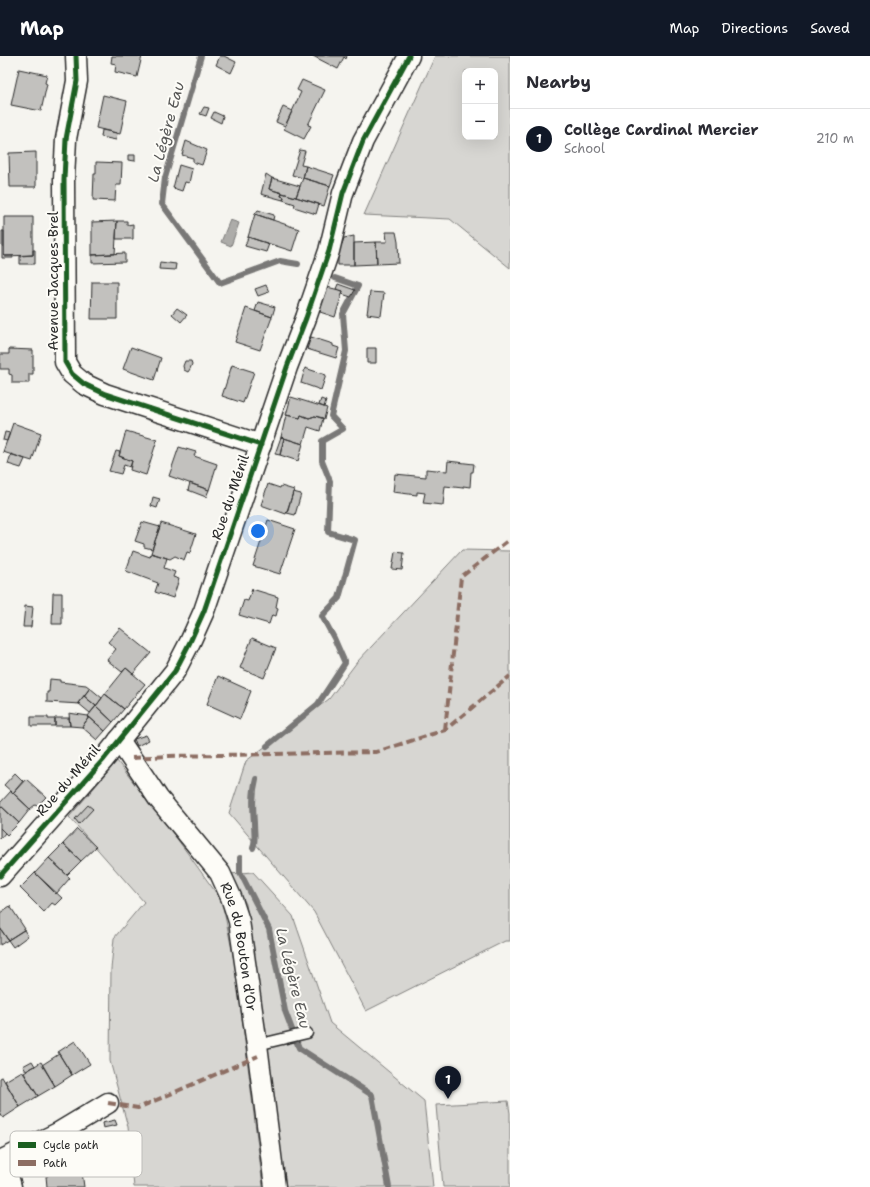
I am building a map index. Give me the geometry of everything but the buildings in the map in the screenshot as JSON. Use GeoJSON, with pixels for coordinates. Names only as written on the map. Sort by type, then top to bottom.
{"type":"FeatureCollection","features":[{"type":"Feature","properties":{"kind":"street","name":"Avenue Jacques Brel"},"geometry":{"type":"LineString","coordinates":[[76,56],[77,81],[66,139],[64,179],[65,362],[72,374],[84,384],[105,394],[261,445]]}},
{"type":"Feature","properties":{"kind":"street","name":"Rue du Ménil"},"geometry":{"type":"LineString","coordinates":[[0,876],[119,740],[175,671],[190,642],[204,611],[287,367],[306,318],[329,250],[343,192],[363,141],[409,56]]}},
{"type":"Feature","properties":{"kind":"street","name":"Rue du Bouton d'Or"},"geometry":{"type":"LineString","coordinates":[[119,740],[158,798],[220,873],[231,897],[239,921],[257,1045],[275,1187]]}},
{"type":"Feature","properties":{"kind":"street"},"geometry":{"type":"LineString","coordinates":[[61,1131],[108,1102]]}},
{"type":"Feature","properties":{"kind":"street"},"geometry":{"type":"LineString","coordinates":[[2,1161],[11,1187]]}},
{"type":"Feature","properties":{"kind":"lane"},"geometry":{"type":"LineString","coordinates":[[257,1045],[306,1033]]}},
{"type":"Feature","properties":{"kind":"shaded area"},"geometry":{"type":"Polygon","coordinates":[[[435,56],[510,56],[510,268],[450,219],[364,215],[435,56]]]}},
{"type":"Feature","properties":{"kind":"shaded area"},"geometry":{"type":"Polygon","coordinates":[[[230,220],[239,223],[231,246],[221,242],[230,220]]]}},
{"type":"Feature","properties":{"kind":"shaded area"},"geometry":{"type":"Polygon","coordinates":[[[462,550],[510,551],[510,941],[505,941],[366,1011],[314,912],[229,813],[246,761],[329,699],[357,662],[462,550]]]}},
{"type":"Feature","properties":{"kind":"shaded area"},"geometry":{"type":"Polygon","coordinates":[[[117,761],[178,840],[222,901],[236,970],[263,1187],[134,1187],[133,1177],[142,1177],[142,1131],[128,1131],[110,1061],[111,969],[114,938],[144,902],[69,817],[117,761]]]}},
{"type":"Feature","properties":{"kind":"shaded area"},"geometry":{"type":"Polygon","coordinates":[[[253,872],[293,916],[330,1023],[424,1101],[433,1187],[286,1187],[246,904],[230,874],[253,872]]]}},
{"type":"Feature","properties":{"kind":"shaded area"},"geometry":{"type":"Polygon","coordinates":[[[508,1101],[510,1113],[510,1187],[443,1187],[436,1105],[508,1101]]]}},
{"type":"Feature","properties":{"kind":"waterway","name":"La Légère Eau"},"geometry":{"type":"LineString","coordinates":[[201,56],[165,178],[162,204],[220,283],[280,261],[298,264]]}},
{"type":"Feature","properties":{"kind":"waterway","name":"La Légère Eau"},"geometry":{"type":"LineString","coordinates":[[267,746],[318,704],[345,663],[322,616],[339,598],[355,540],[328,532],[330,481],[322,461],[322,441],[343,429],[331,416],[346,351],[343,314],[358,286],[335,278]]}},
{"type":"Feature","properties":{"kind":"waterway"},"geometry":{"type":"LineString","coordinates":[[253,848],[255,839],[253,796],[256,779]]}},
{"type":"Feature","properties":{"kind":"waterway","name":"La Légère Eau"},"geometry":{"type":"LineString","coordinates":[[240,858],[240,872],[269,929],[285,1011],[299,1048],[372,1095],[389,1187]]}},
{"type":"Feature","properties":{"kind":"marked path"},"geometry":{"type":"LineString","coordinates":[[445,730],[461,577],[510,539]]}},
{"type":"Feature","properties":{"kind":"marked path"},"geometry":{"type":"LineString","coordinates":[[132,758],[376,752],[445,730],[510,676]]}},
{"type":"Feature","properties":{"kind":"marked path"},"geometry":{"type":"LineString","coordinates":[[108,1103],[138,1108],[258,1056]]}},
{"type":"Feature","properties":{"kind":"cycle path"},"geometry":{"type":"LineString","coordinates":[[76,56],[77,81],[66,139],[64,179],[65,362],[72,374],[84,384],[105,394],[261,445]]}},
{"type":"Feature","properties":{"kind":"cycle path"},"geometry":{"type":"LineString","coordinates":[[0,876],[104,759],[175,671],[190,642],[204,611],[287,367],[329,251],[343,193],[363,141],[409,56]]}},
{"type":"Feature","properties":{"kind":"place","name":"Collège Cardinal Mercier"},"geometry":{"type":"Point","coordinates":[448,1099]}}]}
